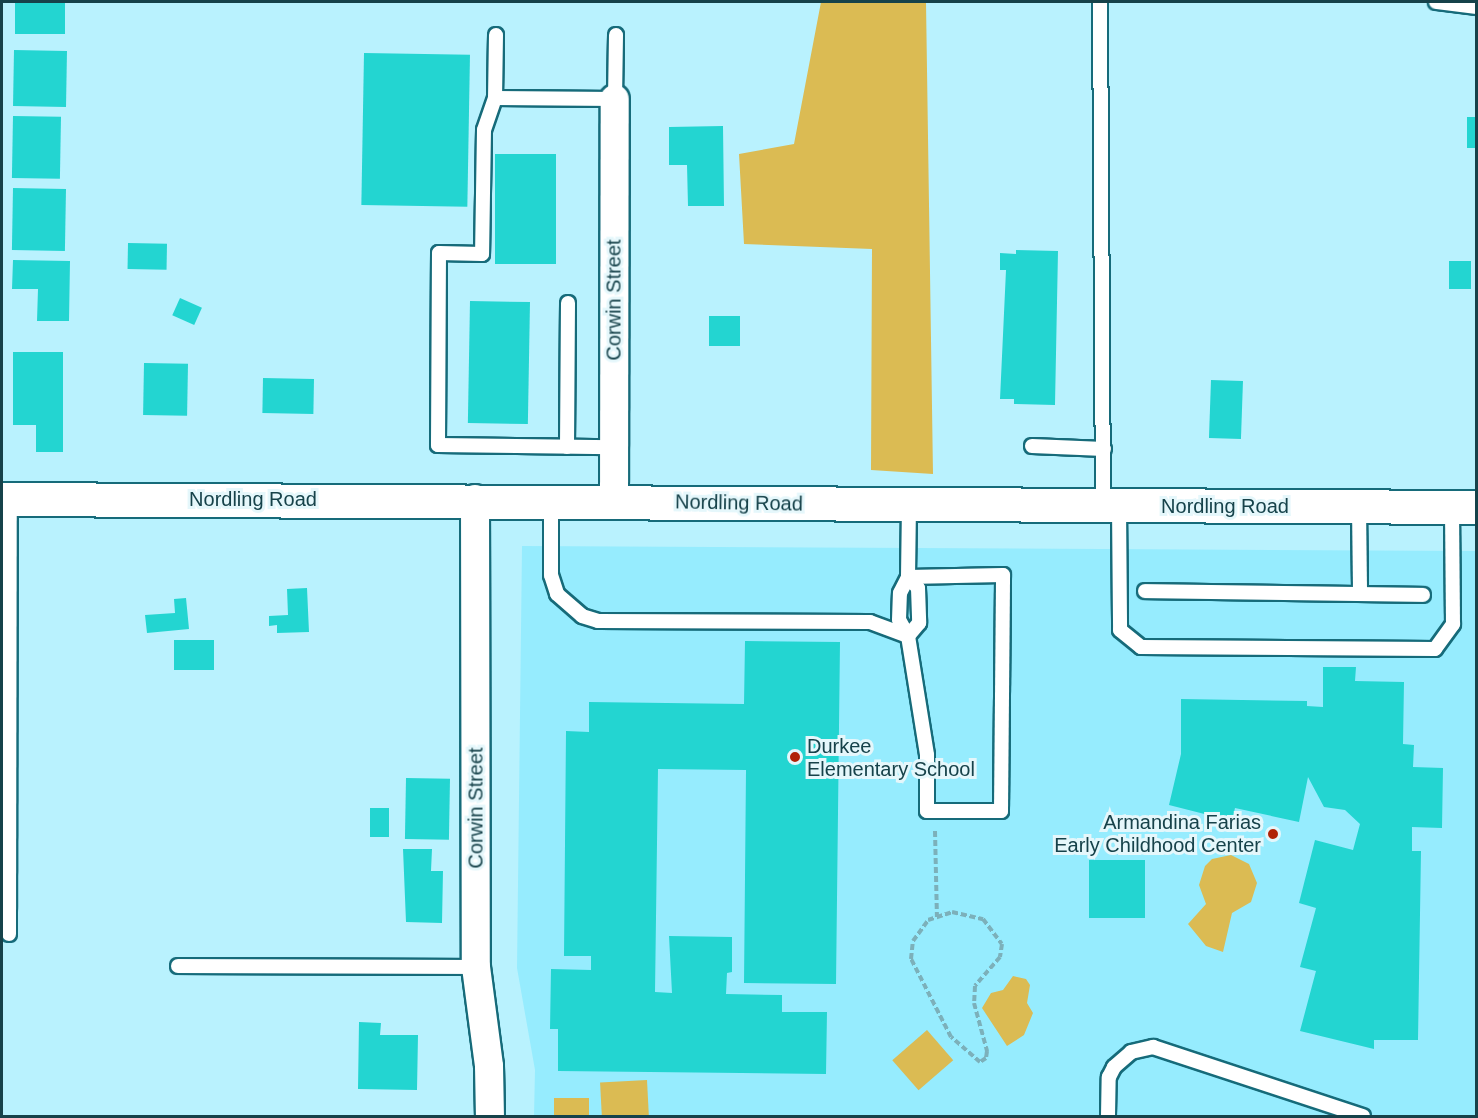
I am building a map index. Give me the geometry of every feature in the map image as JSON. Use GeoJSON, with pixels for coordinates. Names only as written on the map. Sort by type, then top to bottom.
{"type":"FeatureCollection","features":[{"type":"Feature","properties":{"kind":"street","name":"Corwin Street"},"geometry":{"type":"LineString","coordinates":[[614,501],[615,99]]}},
{"type":"Feature","properties":{"kind":"street","name":"Nordling Road"},"geometry":{"type":"LineString","coordinates":[[6,499],[475,499],[1111,506],[1464,507]]}},
{"type":"Feature","properties":{"kind":"street","name":"Corwin Street"},"geometry":{"type":"LineString","coordinates":[[475,499],[476,967],[489,1066],[490,1116]]}},
{"type":"Feature","properties":{"kind":"lane"},"geometry":{"type":"LineString","coordinates":[[1100,2],[1104,449],[1111,506],[1120,630],[1141,647],[1436,649],[1453,624],[1464,507]]}},
{"type":"Feature","properties":{"kind":"lane"},"geometry":{"type":"LineString","coordinates":[[1436,2],[1476,7]]}},
{"type":"Feature","properties":{"kind":"lane"},"geometry":{"type":"LineString","coordinates":[[496,34],[495,98],[484,130],[482,254],[439,253],[438,445],[614,447]]}},
{"type":"Feature","properties":{"kind":"lane"},"geometry":{"type":"LineString","coordinates":[[495,98],[615,99],[616,35]]}},
{"type":"Feature","properties":{"kind":"lane"},"geometry":{"type":"LineString","coordinates":[[567,447],[568,303]]}},
{"type":"Feature","properties":{"kind":"lane"},"geometry":{"type":"LineString","coordinates":[[1032,446],[1104,449]]}},
{"type":"Feature","properties":{"kind":"lane"},"geometry":{"type":"LineString","coordinates":[[6,499],[4,670],[9,934]]}},
{"type":"Feature","properties":{"kind":"lane"},"geometry":{"type":"LineString","coordinates":[[551,501],[551,574],[557,594],[582,616],[598,621],[870,622],[908,636]]}},
{"type":"Feature","properties":{"kind":"lane"},"geometry":{"type":"LineString","coordinates":[[908,577],[1003,575],[1001,811],[927,811],[927,755],[908,636],[918,623],[918,588],[908,577],[909,504]]}},
{"type":"Feature","properties":{"kind":"lane"},"geometry":{"type":"LineString","coordinates":[[1359,507],[1360,594]]}},
{"type":"Feature","properties":{"kind":"lane"},"geometry":{"type":"LineString","coordinates":[[1145,591],[1424,595]]}},
{"type":"Feature","properties":{"kind":"lane"},"geometry":{"type":"LineString","coordinates":[[178,966],[476,967]]}},
{"type":"Feature","properties":{"kind":"lane"},"geometry":{"type":"LineString","coordinates":[[1108,1116],[1109,1077],[1114,1067],[1131,1052],[1153,1047],[1363,1116]]}},
{"type":"Feature","properties":{"kind":"path"},"geometry":{"type":"LineString","coordinates":[[934,811],[937,917]]}},
{"type":"Feature","properties":{"kind":"path"},"geometry":{"type":"LineString","coordinates":[[952,912],[982,919],[1002,944],[1000,957],[975,986],[974,1003],[987,1051],[986,1058],[980,1062],[951,1037],[910,959],[913,941],[928,920],[937,917],[952,912]]}},
{"type":"Feature","properties":{"kind":"shaded area"},"geometry":{"type":"Polygon","coordinates":[[[821,2],[926,2],[933,474],[871,470],[872,249],[744,244],[739,154],[794,144],[821,2]]]}},
{"type":"Feature","properties":{"kind":"shaded area"},"geometry":{"type":"Polygon","coordinates":[[[522,546],[1476,551],[1476,1116],[534,1116],[535,1070],[517,968],[522,546]]]}},
{"type":"Feature","properties":{"kind":"shaded area"},"geometry":{"type":"Polygon","coordinates":[[[1231,855],[1249,864],[1257,883],[1251,902],[1232,913],[1223,952],[1206,946],[1188,924],[1206,904],[1199,885],[1205,866],[1212,859],[1231,855]]]}},
{"type":"Feature","properties":{"kind":"shaded area"},"geometry":{"type":"Polygon","coordinates":[[[1013,976],[1026,979],[1030,985],[1027,1003],[1033,1013],[1024,1035],[1007,1046],[982,1008],[991,993],[1003,990],[1013,976]]]}},
{"type":"Feature","properties":{"kind":"shaded area"},"geometry":{"type":"Polygon","coordinates":[[[927,1030],[953,1060],[919,1090],[892,1060],[927,1030]]]}},
{"type":"Feature","properties":{"kind":"shaded area"},"geometry":{"type":"Polygon","coordinates":[[[647,1080],[649,1116],[602,1116],[600,1082],[647,1080]]]}},
{"type":"Feature","properties":{"kind":"shaded area"},"geometry":{"type":"Polygon","coordinates":[[[554,1098],[589,1098],[589,1116],[554,1116],[554,1098]]]}},
{"type":"Feature","properties":{"kind":"building"},"geometry":{"type":"Polygon","coordinates":[[[15,2],[65,2],[65,34],[15,34],[15,2]]]}},
{"type":"Feature","properties":{"kind":"building"},"geometry":{"type":"Polygon","coordinates":[[[14,50],[67,51],[66,107],[13,106],[14,50]]]}},
{"type":"Feature","properties":{"kind":"building"},"geometry":{"type":"Polygon","coordinates":[[[364,53],[470,55],[467,207],[361,205],[364,53]]]}},
{"type":"Feature","properties":{"kind":"building"},"geometry":{"type":"Polygon","coordinates":[[[13,116],[61,117],[60,179],[12,178],[13,116]]]}},
{"type":"Feature","properties":{"kind":"building"},"geometry":{"type":"Polygon","coordinates":[[[1467,117],[1476,117],[1476,148],[1467,148],[1467,117]]]}},
{"type":"Feature","properties":{"kind":"building"},"geometry":{"type":"Polygon","coordinates":[[[723,126],[724,206],[688,206],[687,165],[669,165],[669,127],[723,126]]]}},
{"type":"Feature","properties":{"kind":"building"},"geometry":{"type":"Polygon","coordinates":[[[495,154],[556,154],[556,264],[495,264],[495,154]]]}},
{"type":"Feature","properties":{"kind":"building"},"geometry":{"type":"Polygon","coordinates":[[[13,188],[66,189],[65,251],[12,250],[13,188]]]}},
{"type":"Feature","properties":{"kind":"building"},"geometry":{"type":"Polygon","coordinates":[[[128,243],[167,244],[167,270],[128,269],[128,243]]]}},
{"type":"Feature","properties":{"kind":"building"},"geometry":{"type":"Polygon","coordinates":[[[1016,250],[1058,251],[1055,405],[1014,404],[1014,399],[1000,399],[1006,270],[1000,270],[1000,253],[1016,254],[1016,250]]]}},
{"type":"Feature","properties":{"kind":"building"},"geometry":{"type":"Polygon","coordinates":[[[13,260],[70,261],[69,321],[37,321],[38,289],[12,289],[13,260]]]}},
{"type":"Feature","properties":{"kind":"building"},"geometry":{"type":"Polygon","coordinates":[[[1449,261],[1471,261],[1471,289],[1449,289],[1449,261]]]}},
{"type":"Feature","properties":{"kind":"building"},"geometry":{"type":"Polygon","coordinates":[[[180,298],[202,308],[194,325],[172,315],[180,298]]]}},
{"type":"Feature","properties":{"kind":"building"},"geometry":{"type":"Polygon","coordinates":[[[470,301],[530,302],[528,424],[468,423],[470,301]]]}},
{"type":"Feature","properties":{"kind":"building"},"geometry":{"type":"Polygon","coordinates":[[[709,316],[740,316],[740,346],[709,346],[709,316]]]}},
{"type":"Feature","properties":{"kind":"building"},"geometry":{"type":"Polygon","coordinates":[[[13,352],[63,352],[63,452],[36,452],[36,425],[13,425],[13,352]]]}},
{"type":"Feature","properties":{"kind":"building"},"geometry":{"type":"Polygon","coordinates":[[[144,363],[188,364],[187,416],[143,415],[144,363]]]}},
{"type":"Feature","properties":{"kind":"building"},"geometry":{"type":"Polygon","coordinates":[[[263,378],[314,379],[313,414],[262,413],[263,378]]]}},
{"type":"Feature","properties":{"kind":"building"},"geometry":{"type":"Polygon","coordinates":[[[1211,380],[1243,381],[1241,439],[1209,438],[1211,380]]]}},
{"type":"Feature","properties":{"kind":"building"},"geometry":{"type":"Polygon","coordinates":[[[307,588],[309,632],[277,633],[277,625],[269,626],[269,616],[288,615],[287,589],[307,588]]]}},
{"type":"Feature","properties":{"kind":"building"},"geometry":{"type":"Polygon","coordinates":[[[186,598],[189,629],[147,633],[145,615],[175,613],[174,599],[186,598]]]}},
{"type":"Feature","properties":{"kind":"building"},"geometry":{"type":"Polygon","coordinates":[[[174,640],[214,640],[214,670],[174,670],[174,640]]]}},
{"type":"Feature","properties":{"kind":"building"},"geometry":{"type":"Polygon","coordinates":[[[745,641],[840,642],[836,984],[744,983],[746,770],[658,769],[655,992],[672,993],[669,936],[732,937],[732,972],[727,973],[726,994],[782,995],[782,1012],[827,1012],[826,1074],[558,1071],[558,1029],[550,1029],[551,969],[591,970],[591,956],[564,956],[566,731],[589,732],[589,702],[744,704],[745,641]]]}},
{"type":"Feature","properties":{"kind":"building"},"geometry":{"type":"Polygon","coordinates":[[[1323,667],[1356,667],[1355,681],[1404,682],[1403,744],[1414,745],[1413,767],[1443,768],[1442,828],[1412,827],[1412,851],[1421,851],[1418,1040],[1374,1040],[1374,1049],[1300,1031],[1316,971],[1300,967],[1316,908],[1299,903],[1315,840],[1353,850],[1360,824],[1345,810],[1324,807],[1308,777],[1299,822],[1235,808],[1232,821],[1169,805],[1181,754],[1181,699],[1307,701],[1307,706],[1323,707],[1323,667]]]}},
{"type":"Feature","properties":{"kind":"building"},"geometry":{"type":"Polygon","coordinates":[[[406,778],[450,779],[449,840],[405,839],[406,778]]]}},
{"type":"Feature","properties":{"kind":"building"},"geometry":{"type":"Polygon","coordinates":[[[370,808],[389,808],[389,837],[370,837],[370,808]]]}},
{"type":"Feature","properties":{"kind":"building"},"geometry":{"type":"Polygon","coordinates":[[[403,849],[432,849],[431,871],[443,871],[442,923],[406,922],[403,849]]]}},
{"type":"Feature","properties":{"kind":"building"},"geometry":{"type":"Polygon","coordinates":[[[1089,860],[1145,860],[1145,918],[1089,918],[1089,860]]]}},
{"type":"Feature","properties":{"kind":"building"},"geometry":{"type":"Polygon","coordinates":[[[359,1022],[381,1023],[380,1035],[418,1035],[417,1090],[358,1089],[359,1022]]]}},
{"type":"Feature","properties":{"kind":"place","name":"Durkee Elementary School"},"geometry":{"type":"Point","coordinates":[795,757]}},
{"type":"Feature","properties":{"kind":"place","name":"Armandina Farias Early Childhood Center"},"geometry":{"type":"Point","coordinates":[1273,834]}}]}
